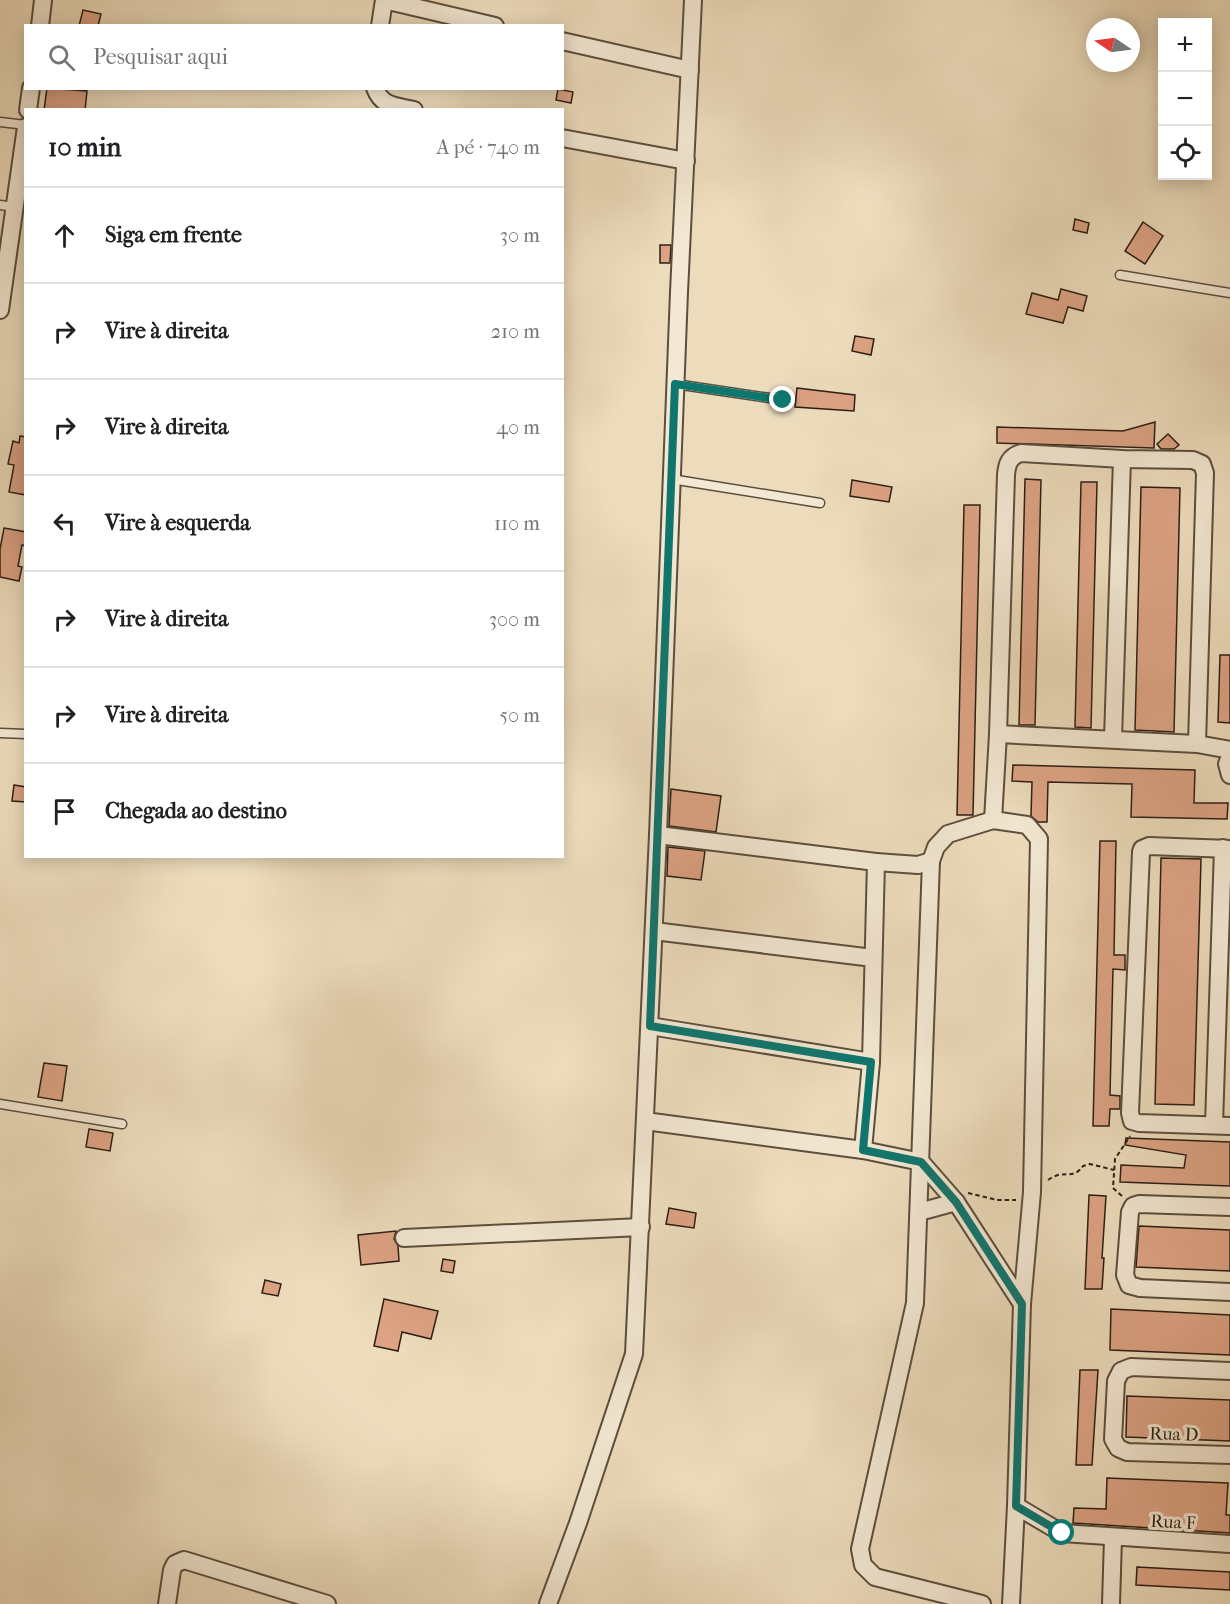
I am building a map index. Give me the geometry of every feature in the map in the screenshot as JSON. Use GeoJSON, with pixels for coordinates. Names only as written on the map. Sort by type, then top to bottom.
{"type":"FeatureCollection","features":[{"type":"Feature","properties":{"kind":"street"},"geometry":{"type":"LineString","coordinates":[[40,24],[43,0]]}},
{"type":"Feature","properties":{"kind":"street"},"geometry":{"type":"LineString","coordinates":[[380,24],[384,0],[486,24]]}},
{"type":"Feature","properties":{"kind":"street"},"geometry":{"type":"LineString","coordinates":[[548,1604],[578,1523],[634,1354],[693,0]]}},
{"type":"Feature","properties":{"kind":"street"},"geometry":{"type":"LineString","coordinates":[[564,41],[690,70]]}},
{"type":"Feature","properties":{"kind":"street"},"geometry":{"type":"LineString","coordinates":[[28,108],[31,90]]}},
{"type":"Feature","properties":{"kind":"street"},"geometry":{"type":"LineString","coordinates":[[376,90],[386,104],[405,108]]}},
{"type":"Feature","properties":{"kind":"street"},"geometry":{"type":"LineString","coordinates":[[0,310],[7,206],[24,134]]}},
{"type":"Feature","properties":{"kind":"street"},"geometry":{"type":"LineString","coordinates":[[564,138],[686,161]]}},
{"type":"Feature","properties":{"kind":"street"},"geometry":{"type":"LineString","coordinates":[[993,820],[1006,475],[1009,460],[1021,453],[1122,459],[1193,460],[1199,461],[1204,467],[1197,744]]}},
{"type":"Feature","properties":{"kind":"street"},"geometry":{"type":"LineString","coordinates":[[1113,739],[1122,459]]}},
{"type":"Feature","properties":{"kind":"street"},"geometry":{"type":"LineString","coordinates":[[998,734],[1197,744],[1230,750]]}},
{"type":"Feature","properties":{"kind":"street"},"geometry":{"type":"LineString","coordinates":[[1230,756],[1227,764],[1230,775]]}},
{"type":"Feature","properties":{"kind":"street"},"geometry":{"type":"LineString","coordinates":[[982,1604],[875,1577],[863,1565],[860,1549],[915,1303],[931,861],[936,847],[948,834],[993,820],[1027,825],[1039,839],[1032,1192],[1022,1304],[1011,1604]]}},
{"type":"Feature","properties":{"kind":"street"},"geometry":{"type":"LineString","coordinates":[[658,835],[876,862],[918,865],[931,861]]}},
{"type":"Feature","properties":{"kind":"street"},"geometry":{"type":"LineString","coordinates":[[1149,846],[1227,849],[1222,1126],[1138,1122],[1132,1121],[1130,1113],[1141,852],[1149,846]]}},
{"type":"Feature","properties":{"kind":"street"},"geometry":{"type":"LineString","coordinates":[[863,1150],[871,1062],[876,862]]}},
{"type":"Feature","properties":{"kind":"street"},"geometry":{"type":"LineString","coordinates":[[654,931],[873,958]]}},
{"type":"Feature","properties":{"kind":"street"},"geometry":{"type":"LineString","coordinates":[[650,1026],[871,1062]]}},
{"type":"Feature","properties":{"kind":"street"},"geometry":{"type":"LineString","coordinates":[[645,1121],[863,1150],[921,1162],[956,1202],[1022,1304]]}},
{"type":"Feature","properties":{"kind":"street"},"geometry":{"type":"LineString","coordinates":[[919,1212],[956,1202]]}},
{"type":"Feature","properties":{"kind":"street"},"geometry":{"type":"LineString","coordinates":[[1230,1207],[1139,1204],[1133,1206],[1130,1212],[1125,1275],[1129,1286],[1140,1288],[1230,1292]]}},
{"type":"Feature","properties":{"kind":"street"},"geometry":{"type":"LineString","coordinates":[[404,1238],[641,1227]]}},
{"type":"Feature","properties":{"kind":"street","name":"Rua D"},"geometry":{"type":"LineString","coordinates":[[1230,1371],[1131,1367],[1121,1371],[1116,1381],[1113,1439],[1118,1448],[1126,1452],[1230,1455]]}},
{"type":"Feature","properties":{"kind":"street","name":"Rua F"},"geometry":{"type":"LineString","coordinates":[[1016,1506],[1062,1533],[1230,1544]]}},
{"type":"Feature","properties":{"kind":"street"},"geometry":{"type":"LineString","coordinates":[[1111,1604],[1113,1538]]}},
{"type":"Feature","properties":{"kind":"street"},"geometry":{"type":"LineString","coordinates":[[167,1604],[172,1570],[175,1564],[184,1560],[316,1602]]}},
{"type":"Feature","properties":{"kind":"lane"},"geometry":{"type":"LineString","coordinates":[[0,122],[24,126]]}},
{"type":"Feature","properties":{"kind":"lane"},"geometry":{"type":"LineString","coordinates":[[1120,275],[1230,293]]}},
{"type":"Feature","properties":{"kind":"lane"},"geometry":{"type":"LineString","coordinates":[[675,384],[783,400]]}},
{"type":"Feature","properties":{"kind":"lane"},"geometry":{"type":"LineString","coordinates":[[671,479],[820,503]]}},
{"type":"Feature","properties":{"kind":"lane"},"geometry":{"type":"LineString","coordinates":[[0,733],[24,734]]}},
{"type":"Feature","properties":{"kind":"lane"},"geometry":{"type":"LineString","coordinates":[[0,1104],[122,1124]]}},
{"type":"Feature","properties":{"kind":"path"},"geometry":{"type":"LineString","coordinates":[[1133,1206],[1113,1188],[1115,1159],[1138,1122]]}},
{"type":"Feature","properties":{"kind":"building"},"geometry":{"type":"Polygon","coordinates":[[[83,10],[101,14],[98,24],[80,24],[83,10]]]}},
{"type":"Feature","properties":{"kind":"building"},"geometry":{"type":"Polygon","coordinates":[[[47,90],[87,91],[85,108],[44,108],[47,90]]]}},
{"type":"Feature","properties":{"kind":"building"},"geometry":{"type":"Polygon","coordinates":[[[558,90],[573,92],[571,103],[556,100],[558,90]]]}},
{"type":"Feature","properties":{"kind":"building"},"geometry":{"type":"Polygon","coordinates":[[[1075,219],[1089,223],[1087,233],[1073,230],[1075,219]]]}},
{"type":"Feature","properties":{"kind":"building"},"geometry":{"type":"Polygon","coordinates":[[[1143,222],[1163,236],[1145,264],[1125,251],[1143,222]]]}},
{"type":"Feature","properties":{"kind":"building"},"geometry":{"type":"Polygon","coordinates":[[[660,245],[671,245],[670,263],[660,263],[660,245]]]}},
{"type":"Feature","properties":{"kind":"building"},"geometry":{"type":"Polygon","coordinates":[[[1061,289],[1087,296],[1083,311],[1068,307],[1063,323],[1026,314],[1032,293],[1058,300],[1061,289]]]}},
{"type":"Feature","properties":{"kind":"building"},"geometry":{"type":"Polygon","coordinates":[[[855,336],[874,339],[871,355],[852,351],[855,336]]]}},
{"type":"Feature","properties":{"kind":"building"},"geometry":{"type":"Polygon","coordinates":[[[797,388],[855,395],[854,411],[795,407],[797,388]]]}},
{"type":"Feature","properties":{"kind":"building"},"geometry":{"type":"Polygon","coordinates":[[[1155,422],[1154,448],[997,443],[997,427],[1123,431],[1155,422]]]}},
{"type":"Feature","properties":{"kind":"building"},"geometry":{"type":"Polygon","coordinates":[[[1168,434],[1179,445],[1174,449],[1161,449],[1157,444],[1168,434]]]}},
{"type":"Feature","properties":{"kind":"building"},"geometry":{"type":"Polygon","coordinates":[[[20,436],[24,437],[24,495],[9,492],[14,465],[8,464],[13,441],[19,443],[20,436]]]}},
{"type":"Feature","properties":{"kind":"building"},"geometry":{"type":"Polygon","coordinates":[[[1025,479],[1041,480],[1035,725],[1019,725],[1025,479]]]}},
{"type":"Feature","properties":{"kind":"building"},"geometry":{"type":"Polygon","coordinates":[[[852,480],[892,487],[889,502],[850,496],[852,480]]]}},
{"type":"Feature","properties":{"kind":"building"},"geometry":{"type":"Polygon","coordinates":[[[1081,482],[1097,482],[1091,728],[1075,727],[1081,482]]]}},
{"type":"Feature","properties":{"kind":"building"},"geometry":{"type":"Polygon","coordinates":[[[1141,487],[1180,488],[1174,732],[1135,730],[1141,487]]]}},
{"type":"Feature","properties":{"kind":"building"},"geometry":{"type":"Polygon","coordinates":[[[964,505],[980,505],[973,815],[957,815],[964,505]]]}},
{"type":"Feature","properties":{"kind":"building"},"geometry":{"type":"Polygon","coordinates":[[[4,528],[24,532],[24,546],[22,545],[18,566],[22,567],[19,581],[0,577],[0,549],[4,528]]]}},
{"type":"Feature","properties":{"kind":"building"},"geometry":{"type":"Polygon","coordinates":[[[1220,655],[1230,655],[1230,723],[1218,722],[1220,655]]]}},
{"type":"Feature","properties":{"kind":"building"},"geometry":{"type":"Polygon","coordinates":[[[1013,765],[1195,770],[1194,803],[1228,803],[1227,819],[1131,817],[1132,784],[1048,782],[1047,822],[1038,822],[1031,816],[1032,782],[1012,781],[1013,765]]]}},
{"type":"Feature","properties":{"kind":"building"},"geometry":{"type":"Polygon","coordinates":[[[14,785],[24,787],[24,802],[12,801],[14,785]]]}},
{"type":"Feature","properties":{"kind":"building"},"geometry":{"type":"Polygon","coordinates":[[[671,789],[721,796],[716,832],[669,826],[671,789]]]}},
{"type":"Feature","properties":{"kind":"building"},"geometry":{"type":"Polygon","coordinates":[[[1100,841],[1116,841],[1114,955],[1125,955],[1125,970],[1113,969],[1110,1095],[1120,1096],[1120,1109],[1110,1109],[1109,1126],[1093,1126],[1100,841]]]}},
{"type":"Feature","properties":{"kind":"building"},"geometry":{"type":"Polygon","coordinates":[[[668,847],[705,851],[701,880],[667,876],[668,847]]]}},
{"type":"Feature","properties":{"kind":"building"},"geometry":{"type":"Polygon","coordinates":[[[1161,858],[1201,859],[1194,1105],[1155,1104],[1161,858]]]}},
{"type":"Feature","properties":{"kind":"building"},"geometry":{"type":"Polygon","coordinates":[[[44,1063],[67,1066],[62,1101],[38,1097],[44,1063]]]}},
{"type":"Feature","properties":{"kind":"building"},"geometry":{"type":"Polygon","coordinates":[[[89,1129],[113,1133],[110,1151],[86,1147],[89,1129]]]}},
{"type":"Feature","properties":{"kind":"building"},"geometry":{"type":"Polygon","coordinates":[[[1126,1138],[1230,1142],[1230,1186],[1120,1182],[1121,1165],[1184,1168],[1186,1155],[1125,1145],[1126,1138]]]}},
{"type":"Feature","properties":{"kind":"building"},"geometry":{"type":"Polygon","coordinates":[[[1089,1195],[1106,1196],[1102,1289],[1085,1289],[1089,1195]]]}},
{"type":"Feature","properties":{"kind":"building"},"geometry":{"type":"Polygon","coordinates":[[[669,1208],[696,1213],[694,1228],[666,1224],[669,1208]]]}},
{"type":"Feature","properties":{"kind":"building"},"geometry":{"type":"Polygon","coordinates":[[[1139,1226],[1230,1230],[1230,1271],[1136,1267],[1139,1226]]]}},
{"type":"Feature","properties":{"kind":"building"},"geometry":{"type":"Polygon","coordinates":[[[396,1231],[394,1239],[398,1246],[399,1261],[361,1265],[358,1235],[396,1231]]]}},
{"type":"Feature","properties":{"kind":"building"},"geometry":{"type":"Polygon","coordinates":[[[443,1259],[455,1261],[453,1273],[441,1271],[443,1259]]]}},
{"type":"Feature","properties":{"kind":"building"},"geometry":{"type":"Polygon","coordinates":[[[265,1280],[281,1284],[278,1296],[262,1293],[265,1280]]]}},
{"type":"Feature","properties":{"kind":"building"},"geometry":{"type":"Polygon","coordinates":[[[384,1299],[438,1311],[431,1339],[402,1332],[398,1351],[374,1346],[384,1299]]]}},
{"type":"Feature","properties":{"kind":"building"},"geometry":{"type":"Polygon","coordinates":[[[1111,1309],[1230,1315],[1230,1355],[1110,1350],[1111,1309]]]}},
{"type":"Feature","properties":{"kind":"building"},"geometry":{"type":"Polygon","coordinates":[[[1080,1370],[1098,1370],[1092,1465],[1076,1465],[1080,1370]]]}},
{"type":"Feature","properties":{"kind":"building"},"geometry":{"type":"Polygon","coordinates":[[[1127,1396],[1230,1400],[1230,1441],[1126,1437],[1127,1396]]]}},
{"type":"Feature","properties":{"kind":"building"},"geometry":{"type":"Polygon","coordinates":[[[1107,1478],[1228,1483],[1226,1515],[1230,1515],[1230,1533],[1073,1523],[1074,1508],[1106,1509],[1107,1478]]]}},
{"type":"Feature","properties":{"kind":"building"},"geometry":{"type":"Polygon","coordinates":[[[1137,1567],[1230,1572],[1230,1590],[1136,1585],[1137,1567]]]}},
{"type":"Feature","properties":{"kind":"route"},"geometry":{"type":"LineString","coordinates":[[783,400],[675,384],[650,1026],[871,1062],[863,1150],[921,1162],[956,1202],[1022,1304],[1016,1506],[1062,1533]]}}]}
